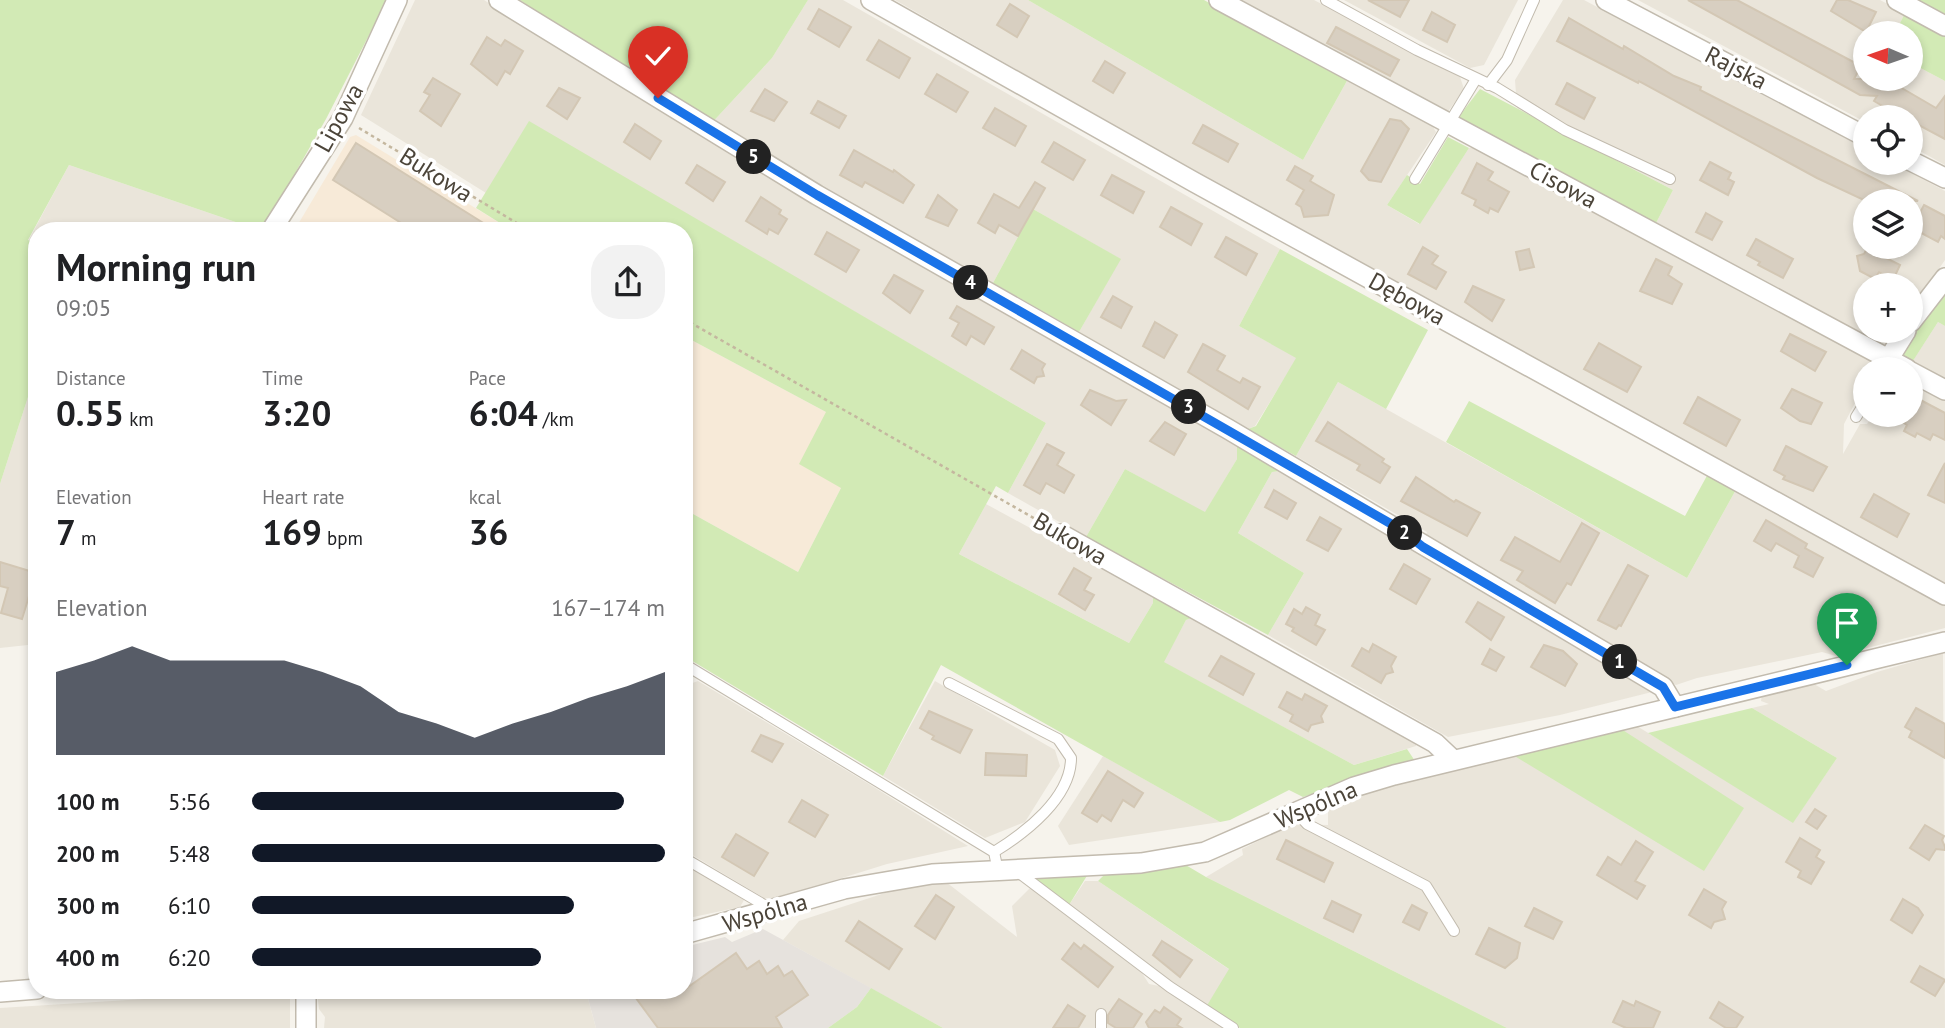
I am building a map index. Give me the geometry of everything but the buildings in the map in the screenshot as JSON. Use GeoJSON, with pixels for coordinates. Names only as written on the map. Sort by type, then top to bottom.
{"type":"FeatureCollection","features":[{"type":"Feature","properties":{"kind":"street","name":"Lipowa"},"geometry":{"type":"LineString","coordinates":[[277,222],[343,118],[397,0]]}},
{"type":"Feature","properties":{"kind":"street"},"geometry":{"type":"LineString","coordinates":[[499,0],[817,195],[1400,529],[1423,547],[1663,687],[1675,707]]}},
{"type":"Feature","properties":{"kind":"street","name":"Dębowa"},"geometry":{"type":"LineString","coordinates":[[872,0],[1194,182],[1945,594]]}},
{"type":"Feature","properties":{"kind":"street","name":"Cisowa"},"geometry":{"type":"LineString","coordinates":[[1219,0],[1873,357]]}},
{"type":"Feature","properties":{"kind":"street","name":"Rajska"},"geometry":{"type":"LineString","coordinates":[[1606,0],[1853,130]]}},
{"type":"Feature","properties":{"kind":"street"},"geometry":{"type":"LineString","coordinates":[[1897,0],[1945,26]]}},
{"type":"Feature","properties":{"kind":"street"},"geometry":{"type":"LineString","coordinates":[[1923,167],[1945,178]]}},
{"type":"Feature","properties":{"kind":"street"},"geometry":{"type":"LineString","coordinates":[[1923,306],[1945,278]]}},
{"type":"Feature","properties":{"kind":"street","name":"Cisowa"},"geometry":{"type":"LineString","coordinates":[[1923,378],[1945,390]]}},
{"type":"Feature","properties":{"kind":"street","name":"Bukowa"},"geometry":{"type":"LineString","coordinates":[[1061,534],[1435,743],[1453,760]]}},
{"type":"Feature","properties":{"kind":"street","name":"Wspólna"},"geometry":{"type":"LineString","coordinates":[[693,932],[844,889],[932,874],[1002,864],[1141,863],[1205,852],[1354,787],[1453,760],[1945,642]]}},
{"type":"Feature","properties":{"kind":"street"},"geometry":{"type":"LineString","coordinates":[[0,992],[28,990]]}},
{"type":"Feature","properties":{"kind":"street"},"geometry":{"type":"LineString","coordinates":[[306,999],[306,1028]]}},
{"type":"Feature","properties":{"kind":"lane"},"geometry":{"type":"LineString","coordinates":[[1326,0],[1488,85],[1565,130],[1671,179]]}},
{"type":"Feature","properties":{"kind":"lane"},"geometry":{"type":"LineString","coordinates":[[1488,85],[1507,60],[1534,0]]}},
{"type":"Feature","properties":{"kind":"lane"},"geometry":{"type":"LineString","coordinates":[[1415,179],[1475,79]]}},
{"type":"Feature","properties":{"kind":"lane"},"geometry":{"type":"LineString","coordinates":[[693,670],[1002,864],[1170,988],[1233,1028]]}},
{"type":"Feature","properties":{"kind":"lane"},"geometry":{"type":"LineString","coordinates":[[949,683],[1058,739],[1071,758],[1063,788],[1051,807],[1002,864]]}},
{"type":"Feature","properties":{"kind":"lane"},"geometry":{"type":"LineString","coordinates":[[1297,813],[1307,824],[1426,886],[1454,931]]}},
{"type":"Feature","properties":{"kind":"lane"},"geometry":{"type":"LineString","coordinates":[[693,863],[774,910]]}},
{"type":"Feature","properties":{"kind":"lane"},"geometry":{"type":"LineString","coordinates":[[1101,1014],[1101,1028]]}},
{"type":"Feature","properties":{"kind":"path","name":"Bukowa"},"geometry":{"type":"LineString","coordinates":[[343,118],[515,222]]}},
{"type":"Feature","properties":{"kind":"path","name":"Bukowa"},"geometry":{"type":"LineString","coordinates":[[693,324],[1061,534]]}},
{"type":"Feature","properties":{"kind":"shaded area"},"geometry":{"type":"Polygon","coordinates":[[[415,0],[484,0],[699,134],[1237,445],[1237,459],[1205,513],[1125,469],[1086,537],[1008,493],[1046,423],[529,122],[486,193],[361,115],[415,0]]]}},
{"type":"Feature","properties":{"kind":"shaded area"},"geometry":{"type":"Polygon","coordinates":[[[808,0],[843,0],[1280,249],[1239,326],[1297,358],[1255,426],[1248,429],[1079,332],[1120,259],[1033,209],[993,283],[708,127],[772,58],[808,0]]]}},
{"type":"Feature","properties":{"kind":"shaded area"},"geometry":{"type":"Polygon","coordinates":[[[895,0],[1028,0],[1303,160],[1348,79],[1430,122],[1436,132],[1387,205],[1419,224],[1469,148],[1481,148],[1870,355],[1871,357],[1853,357],[1853,407],[1844,424],[1843,454],[1858,427],[1923,427],[1923,385],[1945,395],[1945,586],[1259,208],[895,0]]]}},
{"type":"Feature","properties":{"kind":"shaded area"},"geometry":{"type":"Polygon","coordinates":[[[1231,0],[1314,0],[1460,77],[1464,89],[1447,113],[1231,0]]]}},
{"type":"Feature","properties":{"kind":"shaded area"},"geometry":{"type":"Polygon","coordinates":[[[1344,0],[1518,0],[1484,65],[1470,68],[1344,0]]]}},
{"type":"Feature","properties":{"kind":"shaded area"},"geometry":{"type":"Polygon","coordinates":[[[1563,0],[1584,0],[1853,143],[1853,175],[1915,175],[1945,191],[1945,260],[1923,292],[1923,273],[1853,273],[1853,330],[1655,225],[1673,190],[1517,108],[1515,80],[1563,0]]]}},
{"type":"Feature","properties":{"kind":"shaded area"},"geometry":{"type":"Polygon","coordinates":[[[1638,0],[1880,0],[1905,13],[1901,21],[1853,21],[1853,91],[1923,91],[1923,69],[1945,81],[1945,165],[1923,153],[1923,105],[1853,105],[1853,116],[1638,0]]]}},
{"type":"Feature","properties":{"kind":"shaded area"},"geometry":{"type":"Polygon","coordinates":[[[356,135],[498,222],[299,222],[350,137],[356,135]]]}},
{"type":"Feature","properties":{"kind":"shaded area"},"geometry":{"type":"Polygon","coordinates":[[[69,165],[236,222],[38,222],[69,165]]]}},
{"type":"Feature","properties":{"kind":"shaded area"},"geometry":{"type":"Polygon","coordinates":[[[1938,322],[1945,326],[1945,380],[1923,368],[1923,357],[1915,357],[1938,322]]]}},
{"type":"Feature","properties":{"kind":"shaded area"},"geometry":{"type":"Polygon","coordinates":[[[693,341],[826,412],[841,488],[798,572],[693,514],[693,341]]]}},
{"type":"Feature","properties":{"kind":"shaded area"},"geometry":{"type":"Polygon","coordinates":[[[1338,382],[1687,578],[1738,486],[1945,602],[1945,628],[1836,656],[1822,652],[1697,678],[1676,685],[1423,541],[1427,532],[1296,456],[1338,382]]]}},
{"type":"Feature","properties":{"kind":"shaded area"},"geometry":{"type":"Polygon","coordinates":[[[28,397],[28,645],[0,648],[0,484],[28,397]]]}},
{"type":"Feature","properties":{"kind":"shaded area"},"geometry":{"type":"Polygon","coordinates":[[[1280,471],[1656,691],[1560,715],[1448,737],[1268,635],[1304,573],[1238,533],[1272,472],[1280,471]]]}},
{"type":"Feature","properties":{"kind":"shaded area"},"geometry":{"type":"Polygon","coordinates":[[[986,504],[1153,595],[1153,603],[1129,643],[959,554],[986,504]]]}},
{"type":"Feature","properties":{"kind":"shaded area"},"geometry":{"type":"Polygon","coordinates":[[[1194,617],[1419,740],[1416,746],[1354,765],[1163,662],[1186,620],[1194,617]]]}},
{"type":"Feature","properties":{"kind":"shaded area"},"geometry":{"type":"Polygon","coordinates":[[[1943,653],[1945,1028],[1507,1028],[1206,877],[1243,855],[1242,849],[1293,824],[1328,825],[1328,808],[1387,785],[1632,723],[1793,822],[1837,758],[1752,708],[1769,704],[1761,701],[1762,695],[1814,684],[1826,691],[1877,672],[1943,653]]]}},
{"type":"Feature","properties":{"kind":"shaded area"},"geometry":{"type":"Polygon","coordinates":[[[698,681],[968,846],[887,864],[778,898],[764,898],[693,855],[693,683],[698,681]]]}},
{"type":"Feature","properties":{"kind":"shaded area"},"geometry":{"type":"Polygon","coordinates":[[[935,681],[1055,750],[1060,766],[1025,822],[985,838],[883,776],[935,681]]]}},
{"type":"Feature","properties":{"kind":"shaded area"},"geometry":{"type":"Polygon","coordinates":[[[1103,756],[1220,822],[1069,845],[1058,826],[1103,756]]]}},
{"type":"Feature","properties":{"kind":"shaded area"},"geometry":{"type":"Polygon","coordinates":[[[693,869],[744,900],[740,907],[693,917],[693,869]]]}},
{"type":"Feature","properties":{"kind":"shaded area"},"geometry":{"type":"Polygon","coordinates":[[[1085,881],[1098,881],[1230,970],[1206,1007],[1069,905],[1085,881]]]}},
{"type":"Feature","properties":{"kind":"shaded area"},"geometry":{"type":"Polygon","coordinates":[[[946,882],[1017,937],[1012,906],[1030,888],[1142,973],[1149,984],[1159,986],[1224,1028],[943,1028],[783,940],[799,921],[891,891],[946,882]]]}},
{"type":"Feature","properties":{"kind":"shaded area"},"geometry":{"type":"Polygon","coordinates":[[[763,929],[871,988],[857,1007],[828,1028],[596,1028],[588,999],[693,999],[693,945],[725,937],[732,942],[763,929]]]}},
{"type":"Feature","properties":{"kind":"shaded area"},"geometry":{"type":"Polygon","coordinates":[[[144,999],[290,999],[290,1028],[0,1028],[0,1008],[144,999]]]}},
{"type":"Feature","properties":{"kind":"shaded area"},"geometry":{"type":"Polygon","coordinates":[[[318,999],[588,999],[596,1028],[324,1028],[325,1017],[319,1009],[318,999]]]}},
{"type":"Feature","properties":{"kind":"green space"},"geometry":{"type":"Polygon","coordinates":[[[0,0],[387,0],[326,119],[267,222],[236,222],[69,165],[38,222],[28,222],[28,397],[0,484],[0,0]]]}},
{"type":"Feature","properties":{"kind":"green space"},"geometry":{"type":"Polygon","coordinates":[[[520,0],[808,0],[772,58],[708,127],[520,0]]]}},
{"type":"Feature","properties":{"kind":"green space"},"geometry":{"type":"Polygon","coordinates":[[[1028,0],[1204,0],[1348,79],[1303,160],[1028,0]]]}},
{"type":"Feature","properties":{"kind":"green space"},"geometry":{"type":"Polygon","coordinates":[[[1910,0],[1945,0],[1945,19],[1910,0]]]}},
{"type":"Feature","properties":{"kind":"green space"},"geometry":{"type":"Polygon","coordinates":[[[1905,13],[1920,21],[1901,21],[1905,13]]]}},
{"type":"Feature","properties":{"kind":"green space"},"geometry":{"type":"Polygon","coordinates":[[[1923,22],[1945,34],[1945,81],[1923,69],[1923,22]]]}},
{"type":"Feature","properties":{"kind":"green space"},"geometry":{"type":"Polygon","coordinates":[[[1480,89],[1673,190],[1655,225],[1457,119],[1480,89]]]}},
{"type":"Feature","properties":{"kind":"green space"},"geometry":{"type":"Polygon","coordinates":[[[529,121],[1046,423],[1008,493],[996,486],[959,554],[1129,643],[1153,603],[1153,595],[1194,617],[1186,620],[1164,662],[1354,765],[1407,749],[1415,761],[1303,797],[1289,790],[1230,820],[1220,822],[941,665],[883,776],[693,661],[693,514],[798,572],[841,488],[799,464],[826,412],[693,341],[693,222],[499,222],[476,208],[529,121]]]}},
{"type":"Feature","properties":{"kind":"green space"},"geometry":{"type":"Polygon","coordinates":[[[1448,137],[1469,148],[1420,224],[1387,205],[1407,175],[1420,184],[1448,137]]]}},
{"type":"Feature","properties":{"kind":"green space"},"geometry":{"type":"Polygon","coordinates":[[[1033,209],[1121,259],[1079,332],[993,283],[1033,209]]]}},
{"type":"Feature","properties":{"kind":"green space"},"geometry":{"type":"Polygon","coordinates":[[[1280,249],[1428,330],[1386,409],[1338,382],[1296,456],[1248,429],[1256,426],[1296,358],[1239,326],[1280,249]]]}},
{"type":"Feature","properties":{"kind":"green space"},"geometry":{"type":"Polygon","coordinates":[[[1945,291],[1945,326],[1938,322],[1915,357],[1902,357],[1903,343],[1923,343],[1923,318],[1945,291]]]}},
{"type":"Feature","properties":{"kind":"green space"},"geometry":{"type":"Polygon","coordinates":[[[1469,401],[1685,516],[1709,472],[1738,486],[1687,578],[1446,442],[1469,401]]]}},
{"type":"Feature","properties":{"kind":"green space"},"geometry":{"type":"Polygon","coordinates":[[[1237,445],[1280,471],[1272,472],[1238,533],[1304,573],[1268,635],[1086,537],[1125,469],[1205,512],[1237,459],[1237,445]]]}},
{"type":"Feature","properties":{"kind":"green space"},"geometry":{"type":"Polygon","coordinates":[[[1752,708],[1837,758],[1793,823],[1648,733],[1752,708]]]}},
{"type":"Feature","properties":{"kind":"green space"},"geometry":{"type":"Polygon","coordinates":[[[1618,727],[1744,808],[1704,871],[1513,755],[1618,727]]]}},
{"type":"Feature","properties":{"kind":"green space"},"geometry":{"type":"Polygon","coordinates":[[[1184,864],[1507,1028],[1240,1028],[1206,1007],[1229,969],[1098,881],[1104,875],[1184,864]]]}},
{"type":"Feature","properties":{"kind":"green space"},"geometry":{"type":"Polygon","coordinates":[[[1088,874],[1069,905],[1031,878],[1088,874]]]}},
{"type":"Feature","properties":{"kind":"green space"},"geometry":{"type":"Polygon","coordinates":[[[871,988],[943,1028],[828,1028],[857,1007],[871,988]]]}},
{"type":"Feature","properties":{"kind":"route"},"geometry":{"type":"LineString","coordinates":[[658,98],[817,195],[1400,529],[1423,547],[1663,687],[1675,707],[1847,665]]}}]}
